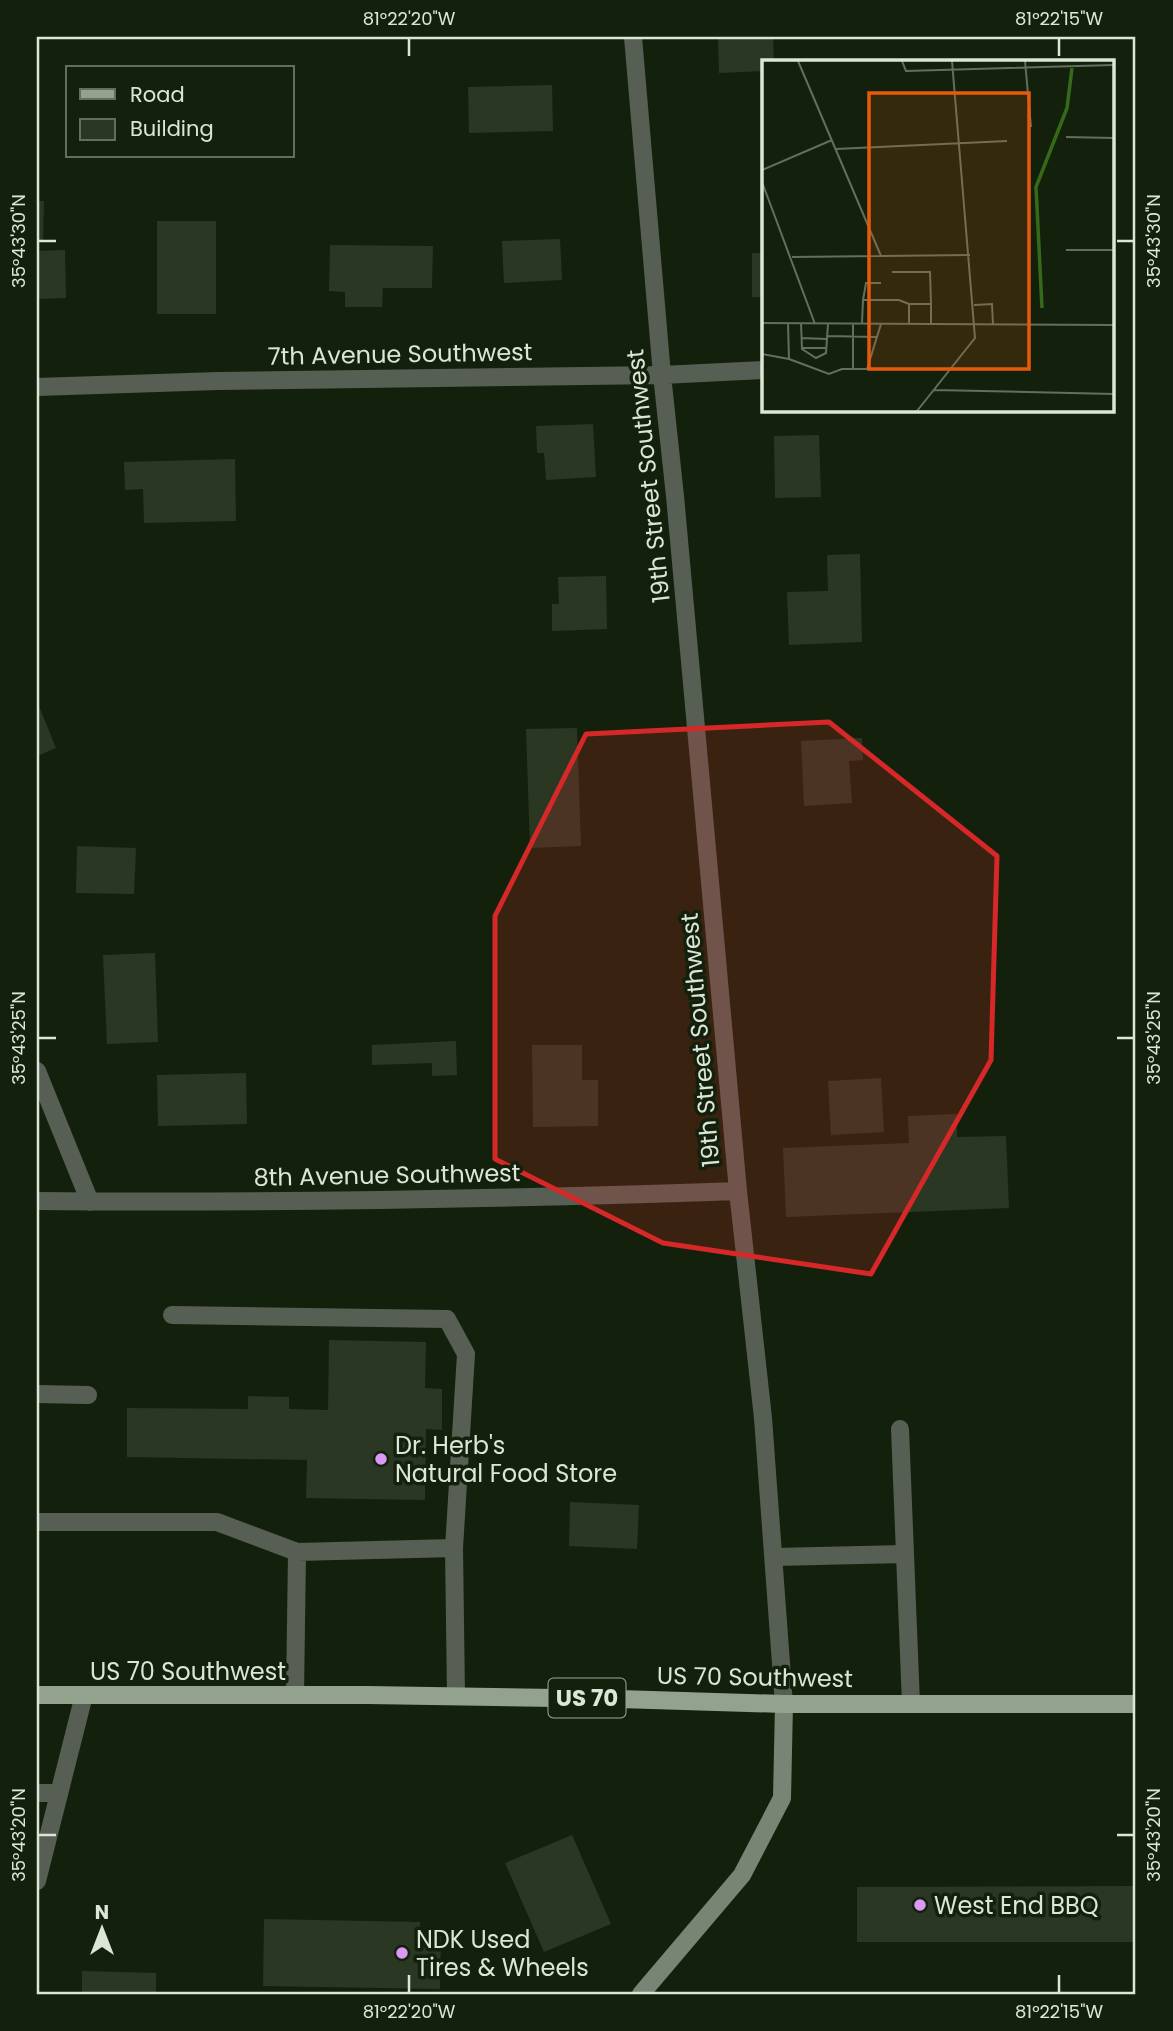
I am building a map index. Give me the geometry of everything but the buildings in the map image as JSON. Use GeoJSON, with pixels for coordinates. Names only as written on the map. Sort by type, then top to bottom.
{"type":"FeatureCollection","features":[{"type":"Feature","properties":{"kind":"main road","name":"US 70 Southwest"},"geometry":{"type":"LineString","coordinates":[[37,1695],[456,1696],[784,1704],[1136,1704]]}},
{"type":"Feature","properties":{"kind":"street","name":"19th Street Southwest"},"geometry":{"type":"LineString","coordinates":[[633,37],[738,1191],[763,1418],[784,1704],[782,1798],[742,1875],[642,1994]]}},
{"type":"Feature","properties":{"kind":"street","name":"7th Avenue Southwest"},"geometry":{"type":"LineString","coordinates":[[37,387],[218,381],[662,375],[762,370]]}},
{"type":"Feature","properties":{"kind":"street"},"geometry":{"type":"LineString","coordinates":[[37,1071],[90,1202]]}},
{"type":"Feature","properties":{"kind":"street","name":"8th Avenue Southwest"},"geometry":{"type":"LineString","coordinates":[[37,1201],[209,1203],[548,1198],[738,1191]]}},
{"type":"Feature","properties":{"kind":"street"},"geometry":{"type":"LineString","coordinates":[[172,1315],[447,1319],[466,1354],[454,1548],[456,1696]]}},
{"type":"Feature","properties":{"kind":"street"},"geometry":{"type":"LineString","coordinates":[[37,1394],[88,1395]]}},
{"type":"Feature","properties":{"kind":"street"},"geometry":{"type":"LineString","coordinates":[[900,1429],[911,1704]]}},
{"type":"Feature","properties":{"kind":"street"},"geometry":{"type":"LineString","coordinates":[[37,1522],[217,1522],[297,1552],[454,1548]]}},
{"type":"Feature","properties":{"kind":"street"},"geometry":{"type":"LineString","coordinates":[[295,1695],[297,1552]]}},
{"type":"Feature","properties":{"kind":"street"},"geometry":{"type":"LineString","coordinates":[[774,1557],[905,1555]]}},
{"type":"Feature","properties":{"kind":"street"},"geometry":{"type":"LineString","coordinates":[[37,1881],[84,1695]]}},
{"type":"Feature","properties":{"kind":"street"},"geometry":{"type":"LineString","coordinates":[[37,1793],[59,1793]]}},
{"type":"Feature","properties":{"kind":"highlighted area"},"geometry":{"type":"Polygon","coordinates":[[[829,722],[997,856],[991,1060],[871,1274],[663,1243],[495,1159],[495,916],[586,734],[829,722]]]}},
{"type":"Feature","properties":{"kind":"place","name":"Dr. Herb's Natural Food Store"},"geometry":{"type":"Point","coordinates":[381,1459]}},
{"type":"Feature","properties":{"kind":"place","name":"West End BBQ"},"geometry":{"type":"Point","coordinates":[920,1905]}},
{"type":"Feature","properties":{"kind":"place","name":"NDK Used Tires & Wheels"},"geometry":{"type":"Point","coordinates":[402,1953]}}]}
